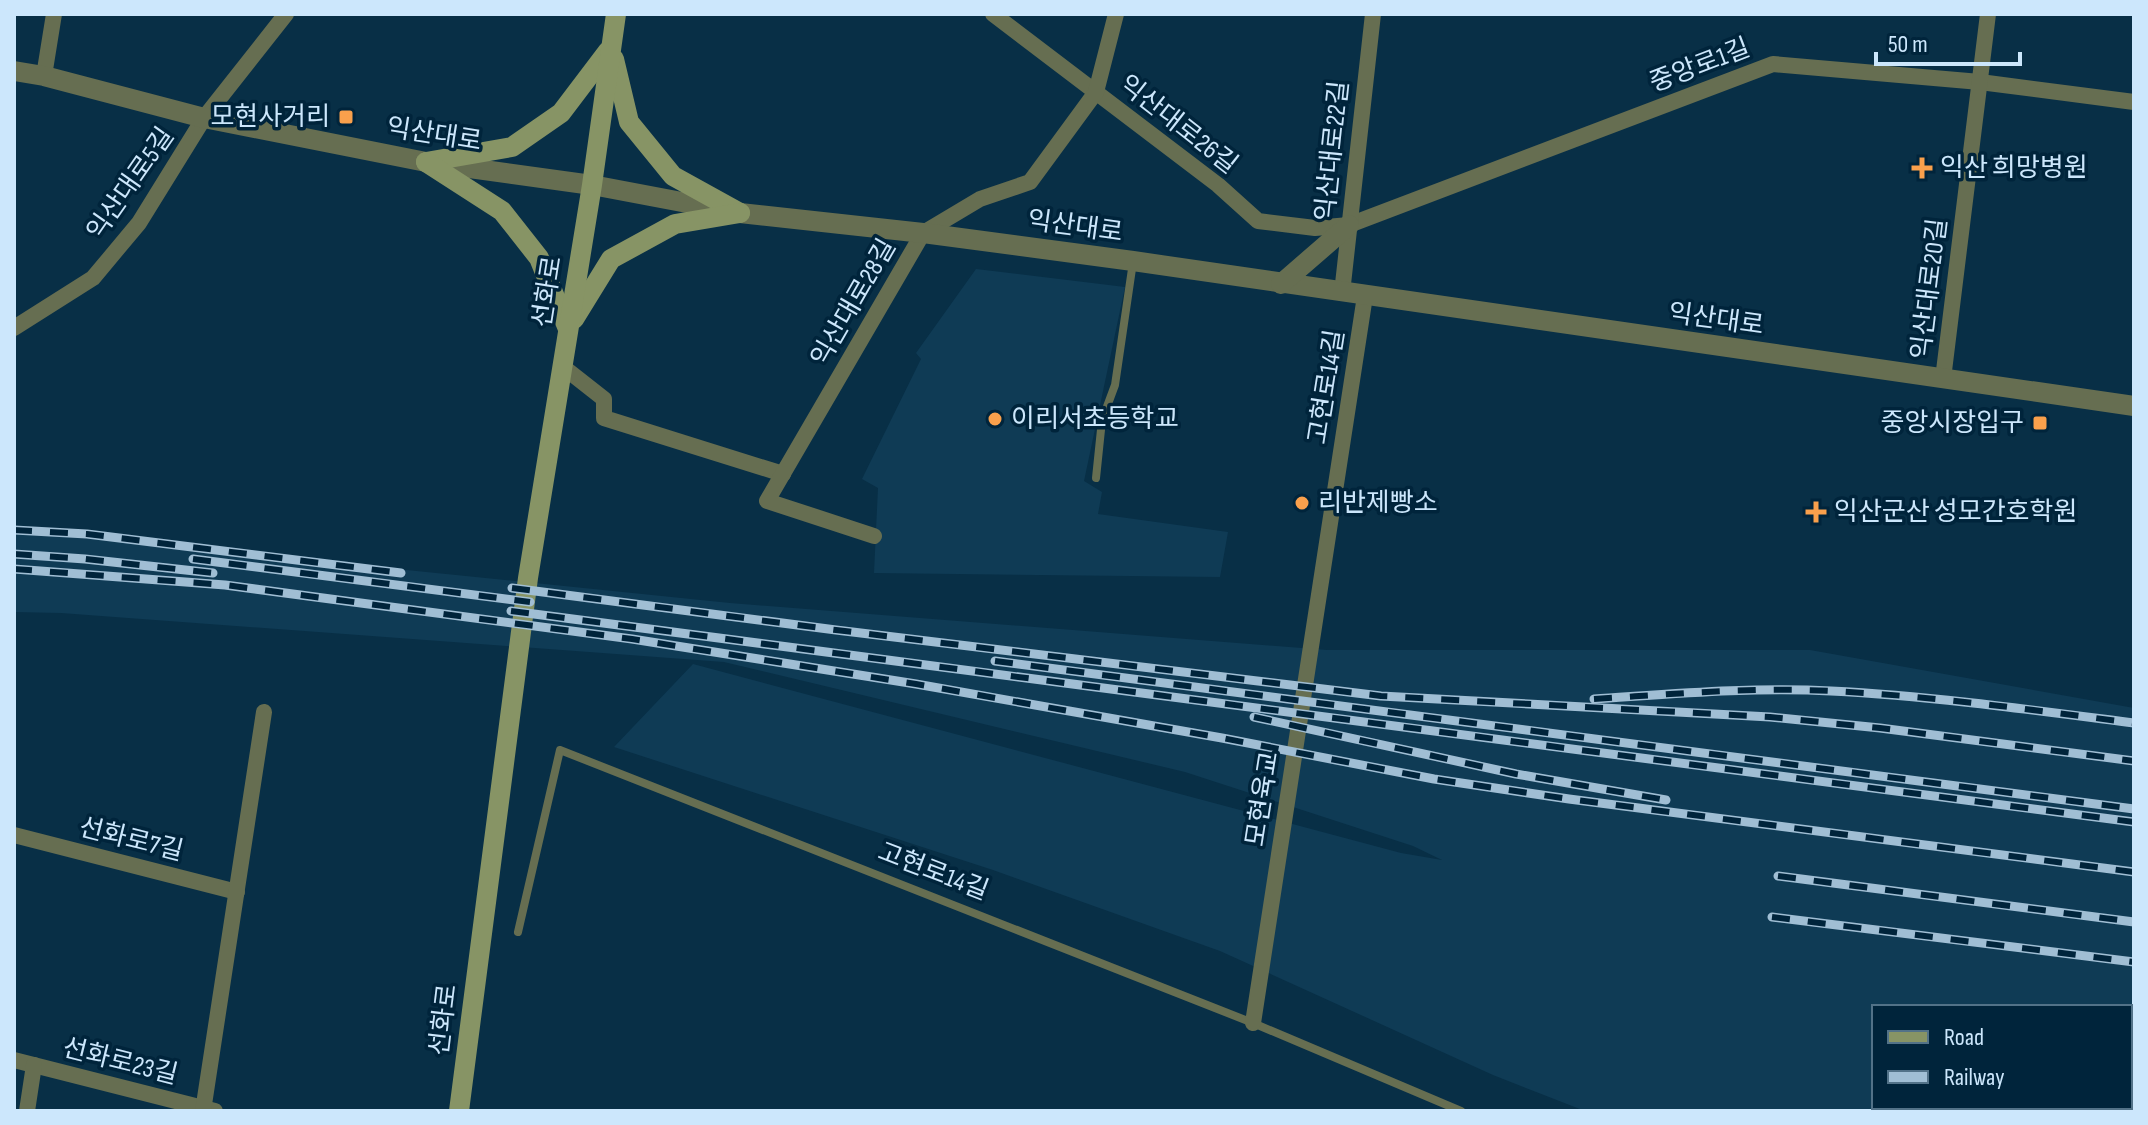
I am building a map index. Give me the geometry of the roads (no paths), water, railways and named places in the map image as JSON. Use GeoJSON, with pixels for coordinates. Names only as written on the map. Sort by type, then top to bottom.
{"type":"FeatureCollection","features":[{"type":"Feature","properties":{"kind":"main road","name":"선화로"},"geometry":{"type":"LineString","coordinates":[[459,1111],[528,578],[592,185],[616,14]]}},
{"type":"Feature","properties":{"kind":"main road"},"geometry":{"type":"LineString","coordinates":[[426,162],[512,147],[561,113],[611,47]]}},
{"type":"Feature","properties":{"kind":"main road"},"geometry":{"type":"LineString","coordinates":[[611,47],[629,122],[673,176],[740,213]]}},
{"type":"Feature","properties":{"kind":"main road"},"geometry":{"type":"LineString","coordinates":[[426,162],[502,211],[539,258],[568,329]]}},
{"type":"Feature","properties":{"kind":"main road"},"geometry":{"type":"LineString","coordinates":[[568,329],[611,259],[675,224],[740,213]]}},
{"type":"Feature","properties":{"kind":"street"},"geometry":{"type":"LineString","coordinates":[[44,76],[54,14]]}},
{"type":"Feature","properties":{"kind":"street","name":"익산대로5길"},"geometry":{"type":"LineString","coordinates":[[14,328],[93,278],[139,223],[204,118],[286,14]]}},
{"type":"Feature","properties":{"kind":"street","name":"익산대로26길"},"geometry":{"type":"LineString","coordinates":[[993,14],[1218,185],[1258,221],[1315,228],[1349,225]]}},
{"type":"Feature","properties":{"kind":"street"},"geometry":{"type":"LineString","coordinates":[[1096,92],[1116,14]]}},
{"type":"Feature","properties":{"kind":"street","name":"익산대로22길"},"geometry":{"type":"LineString","coordinates":[[1342,293],[1373,14]]}},
{"type":"Feature","properties":{"kind":"street","name":"익산대로20길"},"geometry":{"type":"LineString","coordinates":[[1943,379],[1988,14]]}},
{"type":"Feature","properties":{"kind":"street","name":"중앙로1길"},"geometry":{"type":"LineString","coordinates":[[1349,225],[1773,64],[1980,82],[2134,102]]}},
{"type":"Feature","properties":{"kind":"street","name":"익산대로"},"geometry":{"type":"LineString","coordinates":[[14,71],[204,118],[426,162],[592,185],[740,213],[1133,261],[2134,406]]}},
{"type":"Feature","properties":{"kind":"street","name":"익산대로28길"},"geometry":{"type":"LineString","coordinates":[[874,536],[767,501],[923,233],[980,199],[1030,182],[1096,92]]}},
{"type":"Feature","properties":{"kind":"street"},"geometry":{"type":"LineString","coordinates":[[1281,284],[1349,225]]}},
{"type":"Feature","properties":{"kind":"street","name":"고현로14길"},"geometry":{"type":"LineString","coordinates":[[1321,581],[1365,296]]}},
{"type":"Feature","properties":{"kind":"street"},"geometry":{"type":"LineString","coordinates":[[562,366],[604,399],[604,418],[783,474]]}},
{"type":"Feature","properties":{"kind":"street","name":"모현육교"},"geometry":{"type":"LineString","coordinates":[[1253,1023],[1321,581]]}},
{"type":"Feature","properties":{"kind":"street"},"geometry":{"type":"LineString","coordinates":[[207,1110],[264,712]]}},
{"type":"Feature","properties":{"kind":"street","name":"선화로7길"},"geometry":{"type":"LineString","coordinates":[[14,835],[237,892]]}},
{"type":"Feature","properties":{"kind":"street","name":"선화로23길"},"geometry":{"type":"LineString","coordinates":[[14,1060],[207,1110]]}},
{"type":"Feature","properties":{"kind":"street"},"geometry":{"type":"LineString","coordinates":[[27,1111],[34,1065]]}},
{"type":"Feature","properties":{"kind":"lane"},"geometry":{"type":"LineString","coordinates":[[1096,478],[1102,420],[1115,385],[1133,261]]}},
{"type":"Feature","properties":{"kind":"lane","name":"고현로14길"},"geometry":{"type":"LineString","coordinates":[[518,932],[560,750],[1253,1023],[1461,1111]]}},
{"type":"Feature","properties":{"kind":"railway"},"geometry":{"type":"LineString","coordinates":[[14,530],[87,534],[401,573]]}},
{"type":"Feature","properties":{"kind":"railway"},"geometry":{"type":"LineString","coordinates":[[14,554],[213,573]]}},
{"type":"Feature","properties":{"kind":"railway"},"geometry":{"type":"LineString","coordinates":[[193,559],[530,602]]}},
{"type":"Feature","properties":{"kind":"railway"},"geometry":{"type":"LineString","coordinates":[[14,569],[225,585],[632,639],[916,684],[1434,779],[2134,872]]}},
{"type":"Feature","properties":{"kind":"railway"},"geometry":{"type":"LineString","coordinates":[[512,588],[1381,696],[1770,717],[2134,761]]}},
{"type":"Feature","properties":{"kind":"railway"},"geometry":{"type":"LineString","coordinates":[[511,611],[2134,822]]}},
{"type":"Feature","properties":{"kind":"railway"},"geometry":{"type":"LineString","coordinates":[[995,661],[2134,809]]}},
{"type":"Feature","properties":{"kind":"railway"},"geometry":{"type":"LineString","coordinates":[[1594,699],[1742,690],[1831,691],[2021,708],[2134,723]]}},
{"type":"Feature","properties":{"kind":"railway"},"geometry":{"type":"LineString","coordinates":[[1254,717],[1516,774],[1666,800]]}},
{"type":"Feature","properties":{"kind":"railway"},"geometry":{"type":"LineString","coordinates":[[1778,876],[2134,922]]}},
{"type":"Feature","properties":{"kind":"railway"},"geometry":{"type":"LineString","coordinates":[[1772,917],[2134,962]]}},
{"type":"Feature","properties":{"kind":"place","name":"모현사거리"},"geometry":{"type":"Point","coordinates":[346,117]}},
{"type":"Feature","properties":{"kind":"place","name":"익산 희망병원"},"geometry":{"type":"Point","coordinates":[1922,168]}},
{"type":"Feature","properties":{"kind":"place","name":"이리서초등학교"},"geometry":{"type":"Point","coordinates":[995,419]}},
{"type":"Feature","properties":{"kind":"place","name":"중앙시장입구"},"geometry":{"type":"Point","coordinates":[2040,423]}},
{"type":"Feature","properties":{"kind":"place","name":"리반제빵소"},"geometry":{"type":"Point","coordinates":[1302,503]}},
{"type":"Feature","properties":{"kind":"place","name":"익산군산 성모간호학원"},"geometry":{"type":"Point","coordinates":[1816,512]}}]}
